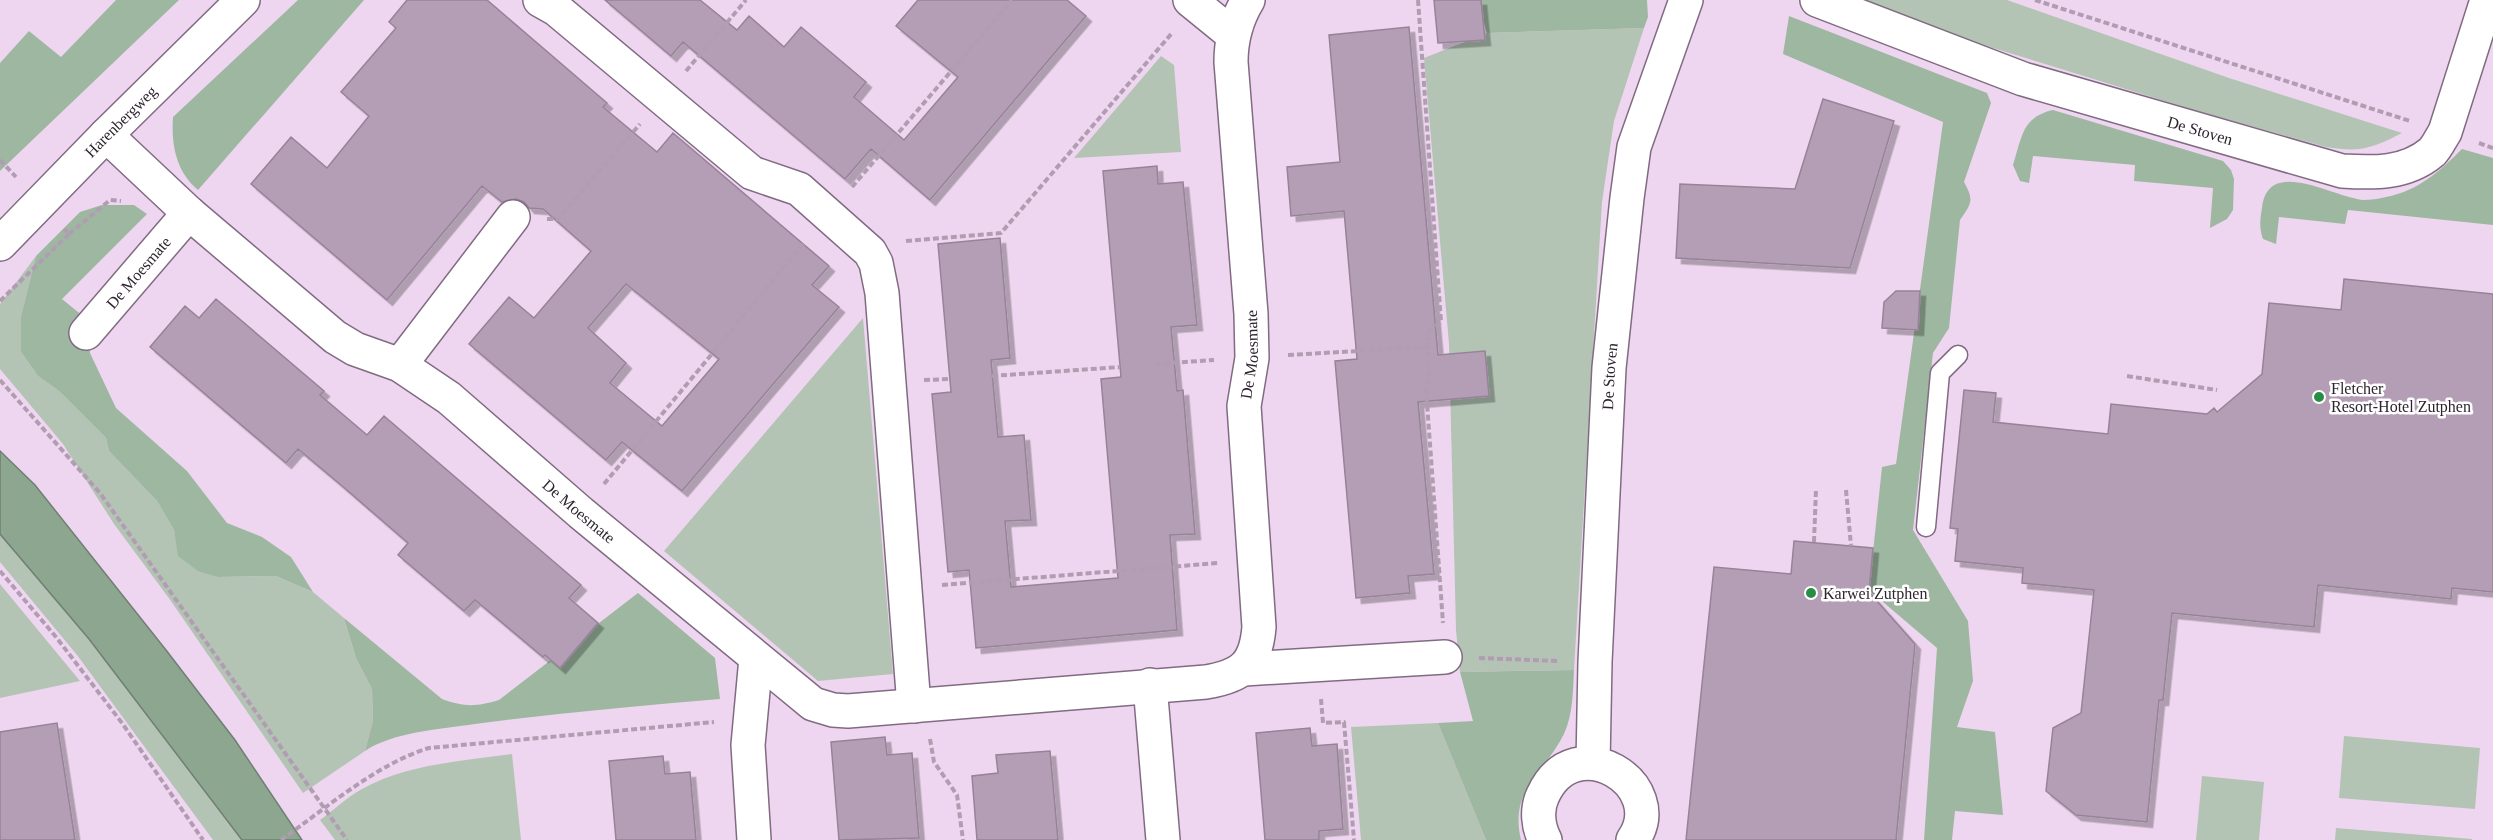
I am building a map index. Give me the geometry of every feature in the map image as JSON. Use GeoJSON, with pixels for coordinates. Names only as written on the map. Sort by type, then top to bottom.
{"type":"FeatureCollection","features":[{"type":"Feature","properties":{"kind":"street","name":"Harenbergweg"},"geometry":{"type":"LineString","coordinates":[[0,244],[106,135],[243,0]]}},
{"type":"Feature","properties":{"kind":"street"},"geometry":{"type":"LineString","coordinates":[[540,0],[556,9],[752,174],[799,189],[864,244],[876,263],[882,293],[905,588],[921,705]]}},
{"type":"Feature","properties":{"kind":"street","name":"De Moesmate"},"geometry":{"type":"LineString","coordinates":[[106,135],[181,222],[335,337],[355,349],[400,365],[449,398],[581,513],[813,704],[822,708],[848,711],[1222,680],[1244,669],[1252,660],[1258,641],[1255,560],[1244,406],[1252,358],[1251,314],[1231,62],[1233,35],[1238,17],[1248,0]]}},
{"type":"Feature","properties":{"kind":"street","name":"De Stoven"},"geometry":{"type":"LineString","coordinates":[[1593,763],[1595,662],[1609,368],[1627,198],[1634,147],[1686,0]]}},
{"type":"Feature","properties":{"kind":"street","name":"De Stoven"},"geometry":{"type":"LineString","coordinates":[[1817,0],[2023,79],[2342,171],[2374,174],[2404,168],[2432,151],[2445,132],[2487,0]]}},
{"type":"Feature","properties":{"kind":"street"},"geometry":{"type":"LineString","coordinates":[[1192,2],[1233,35]]}},
{"type":"Feature","properties":{"kind":"street"},"geometry":{"type":"LineString","coordinates":[[400,365],[513,218]]}},
{"type":"Feature","properties":{"kind":"street","name":"De Moesmate"},"geometry":{"type":"LineString","coordinates":[[86,333],[181,222]]}},
{"type":"Feature","properties":{"kind":"street","name":"De Moesmate"},"geometry":{"type":"LineString","coordinates":[[1244,669],[1445,657]]}},
{"type":"Feature","properties":{"kind":"street"},"geometry":{"type":"LineString","coordinates":[[754,840],[749,774],[749,719],[756,658]]}},
{"type":"Feature","properties":{"kind":"street"},"geometry":{"type":"LineString","coordinates":[[1150,685],[1162,840]]}},
{"type":"Feature","properties":{"kind":"street"},"geometry":{"type":"LineString","coordinates":[[1545,840],[1538,820],[1539,802],[1548,784],[1556,775],[1569,767],[1593,763],[1611,767],[1629,780],[1639,799],[1641,818],[1633,840]]}},
{"type":"Feature","properties":{"kind":"lane"},"geometry":{"type":"LineString","coordinates":[[1926,526],[1940,373],[1958,355]]}},
{"type":"Feature","properties":{"kind":"path"},"geometry":{"type":"LineString","coordinates":[[581,513],[828,214],[1012,0]]}},
{"type":"Feature","properties":{"kind":"path"},"geometry":{"type":"LineString","coordinates":[[1418,0],[1441,322],[1426,332],[1429,372],[1426,389],[1445,657],[1595,662]]}},
{"type":"Feature","properties":{"kind":"path"},"geometry":{"type":"LineString","coordinates":[[2035,0],[2445,132]]}},
{"type":"Feature","properties":{"kind":"path"},"geometry":{"type":"LineString","coordinates":[[864,244],[1000,233],[1192,2]]}},
{"type":"Feature","properties":{"kind":"path"},"geometry":{"type":"LineString","coordinates":[[69,234],[110,200],[144,205],[181,222]]}},
{"type":"Feature","properties":{"kind":"path"},"geometry":{"type":"LineString","coordinates":[[1155,364],[1428,347]]}},
{"type":"Feature","properties":{"kind":"path"},"geometry":{"type":"LineString","coordinates":[[992,375],[1120,367]]}},
{"type":"Feature","properties":{"kind":"path"},"geometry":{"type":"LineString","coordinates":[[2127,375],[2217,390]]}},
{"type":"Feature","properties":{"kind":"path"},"geometry":{"type":"LineString","coordinates":[[0,380],[100,493],[347,840]]}},
{"type":"Feature","properties":{"kind":"path"},"geometry":{"type":"LineString","coordinates":[[1814,542],[1816,489]]}},
{"type":"Feature","properties":{"kind":"path"},"geometry":{"type":"LineString","coordinates":[[1846,490],[1851,546]]}},
{"type":"Feature","properties":{"kind":"path"},"geometry":{"type":"LineString","coordinates":[[905,588],[1255,560]]}},
{"type":"Feature","properties":{"kind":"path"},"geometry":{"type":"LineString","coordinates":[[0,571],[56,637],[122,723],[203,840]]}},
{"type":"Feature","properties":{"kind":"path"},"geometry":{"type":"LineString","coordinates":[[1318,664],[1323,723],[1344,722],[1354,840]]}},
{"type":"Feature","properties":{"kind":"path"},"geometry":{"type":"LineString","coordinates":[[921,705],[932,754],[940,772],[957,795],[963,840]]}},
{"type":"Feature","properties":{"kind":"path"},"geometry":{"type":"LineString","coordinates":[[281,840],[382,769],[429,748],[749,719]]}},
{"type":"Feature","properties":{"kind":"shaded area"},"geometry":{"type":"Polygon","coordinates":[[[116,0],[179,0],[0,171],[0,63],[29,31],[61,57],[116,0]]]}},
{"type":"Feature","properties":{"kind":"shaded area"},"geometry":{"type":"Polygon","coordinates":[[[298,0],[364,0],[198,190],[185,175],[176,157],[173,117],[298,0]]]}},
{"type":"Feature","properties":{"kind":"shaded area"},"geometry":{"type":"Polygon","coordinates":[[[1476,0],[1647,0],[1648,17],[1644,28],[1487,33],[1476,0]]]}},
{"type":"Feature","properties":{"kind":"shaded area"},"geometry":{"type":"Polygon","coordinates":[[[1860,0],[2007,0],[2229,78],[2402,133],[2366,148],[2326,147],[2197,111],[1977,43],[1860,0]]]}},
{"type":"Feature","properties":{"kind":"shaded area"},"geometry":{"type":"Polygon","coordinates":[[[1789,16],[1987,93],[1991,103],[1964,182],[1970,201],[1960,220],[1949,328],[1933,353],[1913,530],[1968,621],[1973,681],[1957,727],[1995,732],[2003,815],[1955,811],[1952,840],[1924,840],[1937,648],[1869,590],[1882,467],[1896,464],[1943,122],[1783,54],[1789,16]]]}},
{"type":"Feature","properties":{"kind":"shaded area"},"geometry":{"type":"Polygon","coordinates":[[[1644,28],[1614,121],[1602,202],[1574,670],[1460,672],[1456,630],[1449,344],[1424,58],[1487,33],[1644,28]]]}},
{"type":"Feature","properties":{"kind":"shaded area"},"geometry":{"type":"Polygon","coordinates":[[[1161,56],[1174,65],[1181,152],[1074,158],[1161,56]]]}},
{"type":"Feature","properties":{"kind":"shaded area"},"geometry":{"type":"Polygon","coordinates":[[[2053,110],[2223,161],[2231,170],[2234,179],[2233,210],[2227,219],[2210,228],[2213,188],[2134,181],[2135,165],[2033,156],[2029,183],[2020,181],[2013,165],[2021,137],[2029,123],[2043,113],[2053,110]]]}},
{"type":"Feature","properties":{"kind":"shaded area"},"geometry":{"type":"Polygon","coordinates":[[[2462,149],[2493,158],[2493,225],[2348,210],[2345,224],[2279,217],[2276,244],[2263,239],[2260,224],[2262,208],[2267,193],[2276,184],[2303,183],[2363,200],[2380,198],[2398,194],[2418,185],[2437,172],[2462,149]]]}},
{"type":"Feature","properties":{"kind":"shaded area"},"geometry":{"type":"Polygon","coordinates":[[[102,205],[134,205],[147,214],[62,299],[89,321],[90,353],[116,408],[187,471],[227,523],[262,537],[291,557],[313,592],[276,576],[218,577],[198,571],[178,556],[174,530],[157,501],[109,451],[106,438],[59,391],[38,376],[21,352],[21,316],[36,256],[80,212],[102,205]]]}},
{"type":"Feature","properties":{"kind":"shaded area"},"geometry":{"type":"Polygon","coordinates":[[[36,256],[21,316],[21,352],[38,376],[59,391],[106,438],[109,451],[157,501],[174,530],[179,556],[218,577],[276,576],[313,592],[344,618],[356,658],[372,689],[373,720],[365,751],[303,793],[171,601],[114,524],[63,444],[0,369],[0,304],[36,256]]]}},
{"type":"Feature","properties":{"kind":"shaded area"},"geometry":{"type":"Polygon","coordinates":[[[863,318],[893,674],[818,681],[664,551],[863,318]]]}},
{"type":"Feature","properties":{"kind":"shaded area"},"geometry":{"type":"Polygon","coordinates":[[[0,451],[35,485],[166,650],[235,740],[302,840],[242,840],[89,639],[0,534],[0,451]]]}},
{"type":"Feature","properties":{"kind":"shaded area"},"geometry":{"type":"Polygon","coordinates":[[[0,534],[89,639],[242,840],[213,840],[77,655],[0,562],[0,534]]]}},
{"type":"Feature","properties":{"kind":"shaded area"},"geometry":{"type":"Polygon","coordinates":[[[0,584],[80,681],[0,698],[0,584]]]}},
{"type":"Feature","properties":{"kind":"shaded area"},"geometry":{"type":"Polygon","coordinates":[[[638,593],[715,658],[720,699],[567,713],[433,730],[389,739],[365,751],[373,720],[372,689],[356,658],[344,618],[442,699],[457,704],[477,705],[499,700],[638,593]]]}},
{"type":"Feature","properties":{"kind":"shaded area"},"geometry":{"type":"Polygon","coordinates":[[[1574,670],[1572,702],[1567,727],[1556,748],[1524,795],[1519,822],[1521,840],[1486,840],[1438,723],[1473,721],[1460,672],[1574,670]]]}},
{"type":"Feature","properties":{"kind":"shaded area"},"geometry":{"type":"Polygon","coordinates":[[[1438,723],[1486,840],[1361,840],[1351,727],[1438,723]]]}},
{"type":"Feature","properties":{"kind":"shaded area"},"geometry":{"type":"Polygon","coordinates":[[[2344,736],[2480,748],[2475,809],[2339,798],[2344,736]]]}},
{"type":"Feature","properties":{"kind":"shaded area"},"geometry":{"type":"Polygon","coordinates":[[[512,754],[521,840],[335,840],[320,820],[356,792],[397,774],[435,765],[512,754]]]}},
{"type":"Feature","properties":{"kind":"shaded area"},"geometry":{"type":"Polygon","coordinates":[[[2202,776],[2264,782],[2259,840],[2196,840],[2202,776]]]}},
{"type":"Feature","properties":{"kind":"shaded area"},"geometry":{"type":"Polygon","coordinates":[[[2336,828],[2472,839],[2472,840],[2335,840],[2336,828]]]}},
{"type":"Feature","properties":{"kind":"building"},"geometry":{"type":"Polygon","coordinates":[[[407,0],[487,0],[607,103],[603,107],[657,152],[673,133],[829,266],[812,285],[839,307],[682,491],[622,442],[606,460],[469,344],[509,297],[534,318],[591,251],[543,209],[529,208],[524,202],[516,199],[502,202],[482,186],[387,300],[251,184],[291,137],[327,168],[369,116],[341,92],[396,28],[389,22],[407,0]],[[626,284],[588,328],[626,363],[610,383],[662,426],[719,359],[626,284]]]}},
{"type":"Feature","properties":{"kind":"building"},"geometry":{"type":"Polygon","coordinates":[[[605,0],[700,0],[737,30],[749,16],[784,47],[801,27],[866,82],[854,97],[904,140],[958,77],[896,26],[918,0],[1067,0],[1086,16],[930,200],[871,149],[845,179],[683,42],[671,56],[605,0]]]}},
{"type":"Feature","properties":{"kind":"building"},"geometry":{"type":"Polygon","coordinates":[[[1434,0],[1481,0],[1485,40],[1438,43],[1434,0]]]}},
{"type":"Feature","properties":{"kind":"building"},"geometry":{"type":"Polygon","coordinates":[[[1409,27],[1438,355],[1485,351],[1489,396],[1418,402],[1434,574],[1408,576],[1410,593],[1356,598],[1335,361],[1357,359],[1344,211],[1291,216],[1287,167],[1340,162],[1329,35],[1409,27]]]}},
{"type":"Feature","properties":{"kind":"building"},"geometry":{"type":"Polygon","coordinates":[[[1823,99],[1894,121],[1850,268],[1676,258],[1680,184],[1795,189],[1823,99]]]}},
{"type":"Feature","properties":{"kind":"building"},"geometry":{"type":"Polygon","coordinates":[[[1157,166],[1158,184],[1183,182],[1197,325],[1171,327],[1177,391],[1183,390],[1195,534],[1170,535],[1177,630],[976,648],[969,570],[948,572],[932,394],[951,392],[938,244],[1000,238],[1010,358],[991,360],[998,437],[1024,435],[1031,520],[1005,521],[1011,587],[1118,578],[1101,379],[1121,377],[1103,171],[1157,166]]]}},
{"type":"Feature","properties":{"kind":"building"},"geometry":{"type":"Polygon","coordinates":[[[2344,279],[2493,294],[2493,592],[2452,588],[2451,599],[2318,585],[2314,627],[2172,613],[2163,700],[2159,700],[2147,822],[2076,815],[2046,791],[2053,728],[2081,713],[2094,590],[2022,583],[2023,568],[1955,561],[1958,529],[1950,528],[1964,390],[1996,393],[1993,422],[2108,434],[2111,404],[2207,414],[2214,408],[2217,412],[2262,374],[2269,303],[2341,310],[2344,279]]]}},
{"type":"Feature","properties":{"kind":"building"},"geometry":{"type":"Polygon","coordinates":[[[1896,291],[1920,291],[1918,330],[1882,328],[1884,302],[1896,291]]]}},
{"type":"Feature","properties":{"kind":"building"},"geometry":{"type":"Polygon","coordinates":[[[216,299],[324,391],[320,395],[367,435],[384,416],[581,585],[569,598],[598,623],[560,668],[545,655],[543,657],[475,600],[464,611],[398,555],[408,543],[341,485],[298,449],[286,463],[150,347],[185,306],[199,318],[216,299]]]}},
{"type":"Feature","properties":{"kind":"building"},"geometry":{"type":"Polygon","coordinates":[[[1794,541],[1873,548],[1869,592],[1915,644],[1896,840],[1686,840],[1714,567],[1791,574],[1794,541]]]}},
{"type":"Feature","properties":{"kind":"building"},"geometry":{"type":"Polygon","coordinates":[[[57,723],[75,840],[0,840],[0,732],[57,723]]]}},
{"type":"Feature","properties":{"kind":"building"},"geometry":{"type":"Polygon","coordinates":[[[1310,728],[1312,746],[1337,744],[1343,829],[1319,831],[1319,840],[1265,840],[1256,733],[1310,728]]]}},
{"type":"Feature","properties":{"kind":"building"},"geometry":{"type":"Polygon","coordinates":[[[885,737],[887,755],[912,753],[919,838],[839,840],[831,742],[885,737]]]}},
{"type":"Feature","properties":{"kind":"building"},"geometry":{"type":"Polygon","coordinates":[[[1050,751],[1058,840],[977,840],[972,776],[998,773],[996,755],[1050,751]]]}},
{"type":"Feature","properties":{"kind":"building"},"geometry":{"type":"Polygon","coordinates":[[[663,756],[665,774],[690,772],[696,840],[616,840],[609,761],[663,756]]]}},
{"type":"Feature","properties":{"kind":"place","name":"Fletcher Resort-Hotel Zutphen"},"geometry":{"type":"Point","coordinates":[2319,397]}},
{"type":"Feature","properties":{"kind":"place","name":"Karwei Zutphen"},"geometry":{"type":"Point","coordinates":[1811,593]}}]}
